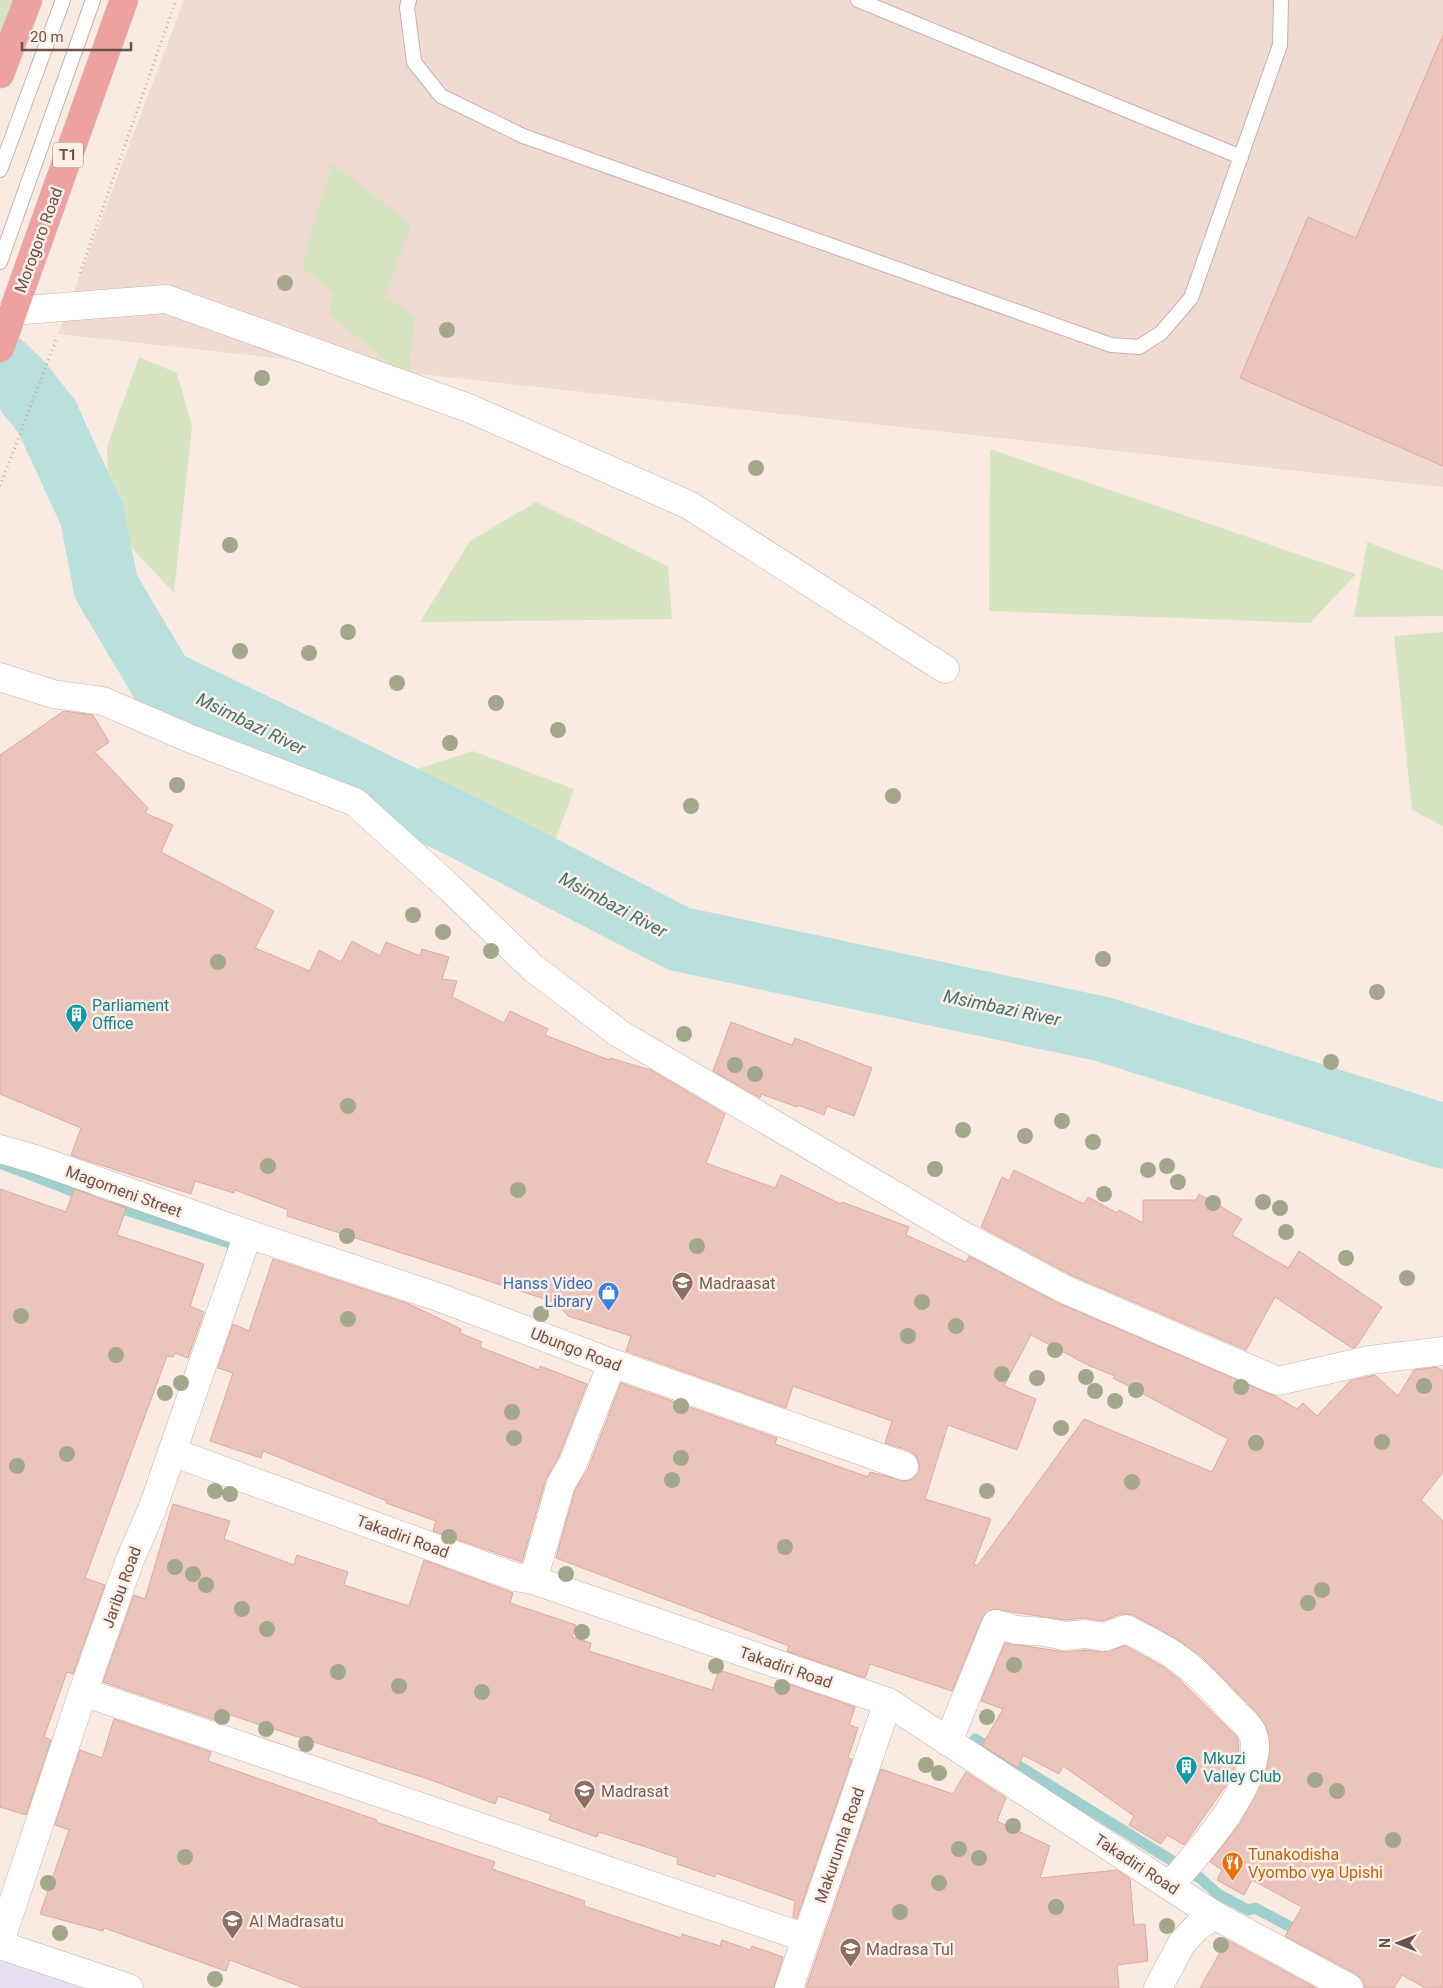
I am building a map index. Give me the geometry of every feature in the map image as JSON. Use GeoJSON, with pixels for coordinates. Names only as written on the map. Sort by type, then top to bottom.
{"type":"FeatureCollection","features":[{"type":"Feature","properties":{"kind":"highway"},"geometry":{"type":"LineString","coordinates":[[0,74],[28,0]]}},
{"type":"Feature","properties":{"kind":"highway","name":"Morogoro Road"},"geometry":{"type":"LineString","coordinates":[[12,311],[124,0]]}},
{"type":"Feature","properties":{"kind":"highway","name":"T1"},"geometry":{"type":"LineString","coordinates":[[0,348],[12,311]]}},
{"type":"Feature","properties":{"kind":"street"},"geometry":{"type":"LineString","coordinates":[[12,311],[166,299],[472,409],[689,505],[945,669]]}},
{"type":"Feature","properties":{"kind":"street"},"geometry":{"type":"LineString","coordinates":[[0,677],[53,694],[103,701],[191,739],[355,802],[450,888],[533,968],[620,1034],[964,1236],[1064,1288],[1278,1382],[1370,1360],[1443,1351]]}},
{"type":"Feature","properties":{"kind":"street","name":"Magomeni Street"},"geometry":{"type":"LineString","coordinates":[[0,1149],[38,1160],[248,1234]]}},
{"type":"Feature","properties":{"kind":"street","name":"Ubungo Road"},"geometry":{"type":"LineString","coordinates":[[248,1234],[442,1298],[612,1364],[904,1466]]}},
{"type":"Feature","properties":{"kind":"street","name":"Jaribu Road"},"geometry":{"type":"LineString","coordinates":[[0,1944],[83,1692],[130,1560],[154,1507],[248,1234]]}},
{"type":"Feature","properties":{"kind":"street"},"geometry":{"type":"LineString","coordinates":[[533,1580],[562,1484],[573,1463],[612,1364]]}},
{"type":"Feature","properties":{"kind":"street","name":"Takadiri Road"},"geometry":{"type":"LineString","coordinates":[[172,1452],[515,1577],[533,1580],[888,1702],[1214,1915],[1349,1988]]}},
{"type":"Feature","properties":{"kind":"street"},"geometry":{"type":"LineString","coordinates":[[948,1742],[996,1624],[1016,1630],[1045,1632],[1064,1636],[1085,1634],[1104,1637],[1126,1629],[1162,1647],[1205,1681],[1252,1732],[1254,1748],[1253,1764],[1234,1804],[1211,1839],[1170,1885]]}},
{"type":"Feature","properties":{"kind":"street"},"geometry":{"type":"LineString","coordinates":[[83,1692],[806,1938]]}},
{"type":"Feature","properties":{"kind":"street","name":"Makurumla Road"},"geometry":{"type":"LineString","coordinates":[[789,1988],[888,1702]]}},
{"type":"Feature","properties":{"kind":"street"},"geometry":{"type":"LineString","coordinates":[[1158,1988],[1182,1943],[1197,1927],[1214,1915]]}},
{"type":"Feature","properties":{"kind":"street"},"geometry":{"type":"LineString","coordinates":[[0,1944],[129,1988]]}},
{"type":"Feature","properties":{"kind":"lane"},"geometry":{"type":"LineString","coordinates":[[0,170],[62,0]]}},
{"type":"Feature","properties":{"kind":"lane","name":"Morogoro Road"},"geometry":{"type":"LineString","coordinates":[[0,262],[93,0]]}},
{"type":"Feature","properties":{"kind":"lane"},"geometry":{"type":"LineString","coordinates":[[409,0],[407,8],[414,62],[442,96],[515,132],[1111,344],[1139,347],[1162,333],[1191,298],[1280,45],[1282,0]]}},
{"type":"Feature","properties":{"kind":"lane"},"geometry":{"type":"LineString","coordinates":[[858,0],[1241,157]]}},
{"type":"Feature","properties":{"kind":"path"},"geometry":{"type":"LineString","coordinates":[[0,486],[68,307],[176,0]]}},
{"type":"Feature","properties":{"kind":"shaded area"},"geometry":{"type":"Polygon","coordinates":[[[184,0],[1443,0],[1443,487],[58,334],[184,0]]]}},
{"type":"Feature","properties":{"kind":"shaded area"},"geometry":{"type":"Polygon","coordinates":[[[0,1956],[106,1988],[0,1988],[0,1956]]]}},
{"type":"Feature","properties":{"kind":"green space"},"geometry":{"type":"Polygon","coordinates":[[[0,0],[20,0],[0,45],[0,0]]]}},
{"type":"Feature","properties":{"kind":"green space"},"geometry":{"type":"Polygon","coordinates":[[[332,163],[411,225],[385,296],[415,316],[409,379],[330,315],[332,293],[302,266],[332,163]]]}},
{"type":"Feature","properties":{"kind":"green space"},"geometry":{"type":"Polygon","coordinates":[[[139,357],[177,373],[192,426],[174,593],[131,547],[109,500],[107,447],[139,357]]]}},
{"type":"Feature","properties":{"kind":"green space"},"geometry":{"type":"Polygon","coordinates":[[[990,449],[1356,574],[1310,623],[989,611],[990,449]]]}},
{"type":"Feature","properties":{"kind":"green space"},"geometry":{"type":"Polygon","coordinates":[[[536,502],[668,566],[672,619],[420,622],[470,541],[536,502]]]}},
{"type":"Feature","properties":{"kind":"green space"},"geometry":{"type":"Polygon","coordinates":[[[1367,542],[1443,570],[1443,616],[1354,617],[1367,542]]]}},
{"type":"Feature","properties":{"kind":"green space"},"geometry":{"type":"Polygon","coordinates":[[[1443,632],[1443,826],[1412,810],[1394,636],[1443,632]]]}},
{"type":"Feature","properties":{"kind":"green space"},"geometry":{"type":"Polygon","coordinates":[[[473,751],[574,789],[555,841],[417,769],[473,751]]]}},
{"type":"Feature","properties":{"kind":"building"},"geometry":{"type":"Polygon","coordinates":[[[1443,35],[1443,466],[1240,378],[1308,217],[1356,238],[1443,35]]]}},
{"type":"Feature","properties":{"kind":"building"},"geometry":{"type":"Polygon","coordinates":[[[64,711],[93,715],[109,742],[95,752],[148,808],[145,813],[173,825],[161,852],[274,911],[255,948],[310,971],[319,950],[341,962],[352,941],[380,956],[386,942],[420,956],[422,949],[449,957],[442,979],[457,981],[452,997],[504,1023],[510,1011],[548,1029],[545,1035],[609,1060],[610,1058],[651,1070],[725,1114],[706,1163],[775,1188],[781,1175],[841,1204],[842,1202],[909,1227],[906,1235],[966,1262],[969,1256],[1058,1303],[1275,1396],[1297,1409],[1303,1403],[1317,1416],[1350,1381],[1375,1375],[1398,1396],[1414,1370],[1437,1367],[1443,1371],[1443,1472],[1421,1500],[1443,1521],[1443,1988],[1425,1988],[1402,1975],[1394,1988],[1365,1988],[1363,1980],[1356,1974],[1285,1936],[1302,1907],[1252,1880],[1244,1895],[1217,1880],[1222,1870],[1210,1862],[1241,1822],[1265,1776],[1270,1752],[1267,1729],[1258,1714],[1201,1656],[1178,1640],[1133,1615],[1121,1614],[1102,1621],[1084,1618],[1065,1620],[992,1609],[982,1618],[952,1691],[870,1664],[865,1678],[787,1651],[789,1646],[556,1558],[575,1490],[588,1469],[621,1383],[777,1438],[775,1444],[868,1477],[870,1472],[907,1481],[914,1478],[919,1472],[919,1463],[916,1456],[910,1451],[885,1443],[892,1421],[793,1386],[786,1408],[626,1351],[631,1336],[568,1316],[557,1303],[287,1216],[288,1210],[235,1190],[234,1193],[195,1181],[191,1194],[71,1155],[81,1128],[0,1094],[0,755],[64,711]],[[1031,1335],[1004,1386],[1036,1399],[1017,1450],[948,1425],[925,1499],[991,1519],[974,1564],[977,1566],[1084,1419],[1212,1472],[1228,1439],[1113,1378],[1115,1376],[1090,1366],[1031,1335]]]}},
{"type":"Feature","properties":{"kind":"building"},"geometry":{"type":"Polygon","coordinates":[[[731,1022],[792,1045],[795,1038],[872,1068],[854,1116],[827,1106],[824,1115],[761,1094],[760,1098],[713,1071],[731,1022]]]}},
{"type":"Feature","properties":{"kind":"building"},"geometry":{"type":"Polygon","coordinates":[[[1014,1170],[1084,1204],[1088,1197],[1117,1213],[1119,1210],[1143,1223],[1143,1200],[1196,1200],[1199,1194],[1242,1219],[1232,1235],[1288,1268],[1299,1251],[1382,1307],[1356,1347],[1352,1348],[1275,1297],[1246,1350],[1071,1275],[981,1227],[1002,1177],[1009,1181],[1014,1170]]]}},
{"type":"Feature","properties":{"kind":"building"},"geometry":{"type":"Polygon","coordinates":[[[0,1189],[66,1212],[74,1189],[126,1208],[117,1235],[204,1264],[190,1306],[204,1312],[188,1358],[175,1353],[173,1357],[167,1356],[85,1578],[105,1585],[73,1674],[67,1672],[44,1737],[51,1740],[26,1815],[0,1807],[0,1189]]]}},
{"type":"Feature","properties":{"kind":"building"},"geometry":{"type":"Polygon","coordinates":[[[273,1259],[409,1304],[461,1329],[460,1333],[482,1342],[480,1347],[539,1370],[540,1366],[587,1384],[559,1456],[546,1479],[522,1562],[433,1531],[436,1521],[386,1503],[387,1501],[263,1451],[261,1458],[210,1441],[233,1373],[218,1368],[233,1324],[249,1331],[273,1259]]]}},
{"type":"Feature","properties":{"kind":"building"},"geometry":{"type":"Polygon","coordinates":[[[173,1504],[230,1521],[224,1539],[294,1565],[297,1555],[348,1572],[344,1585],[409,1606],[424,1560],[513,1593],[510,1603],[576,1625],[572,1637],[591,1643],[589,1651],[712,1690],[719,1670],[774,1688],[777,1680],[855,1707],[849,1725],[858,1728],[848,1758],[852,1759],[797,1918],[793,1917],[795,1901],[716,1873],[715,1877],[677,1864],[678,1858],[646,1847],[599,1832],[597,1837],[549,1820],[551,1814],[498,1796],[495,1804],[431,1780],[224,1713],[221,1722],[103,1682],[134,1595],[145,1599],[173,1504]]]}},
{"type":"Feature","properties":{"kind":"building"},"geometry":{"type":"Polygon","coordinates":[[[1005,1643],[1065,1652],[1085,1650],[1102,1652],[1125,1646],[1162,1666],[1180,1680],[1237,1737],[1239,1749],[1236,1765],[1227,1784],[1184,1845],[1167,1835],[1161,1844],[1129,1825],[1134,1816],[1063,1766],[1059,1774],[1023,1755],[1018,1768],[982,1745],[1003,1709],[981,1701],[1005,1643]]]}},
{"type":"Feature","properties":{"kind":"building"},"geometry":{"type":"Polygon","coordinates":[[[114,1719],[211,1752],[208,1761],[377,1820],[376,1822],[495,1862],[492,1869],[585,1901],[584,1906],[681,1938],[682,1934],[720,1946],[722,1940],[750,1950],[752,1946],[783,1957],[774,1988],[304,1988],[230,1960],[226,1971],[104,1928],[103,1931],[40,1914],[69,1830],[55,1825],[80,1750],[102,1758],[114,1719]]]}},
{"type":"Feature","properties":{"kind":"building"},"geometry":{"type":"Polygon","coordinates":[[[881,1769],[953,1794],[966,1772],[1006,1798],[997,1821],[1050,1846],[1040,1878],[1117,1870],[1130,1879],[1134,1925],[1145,1924],[1148,1961],[1117,1965],[1119,1988],[806,1988],[881,1769]]]}},
{"type":"Feature","properties":{"kind":"building"},"geometry":{"type":"Polygon","coordinates":[[[1227,1940],[1316,1988],[1200,1988],[1227,1940]]]}},
{"type":"Feature","properties":{"kind":"waterway","name":"Msimbazi River"},"geometry":{"type":"LineString","coordinates":[[0,364],[21,384],[47,417],[92,515],[106,587],[162,681],[459,825],[679,939],[1102,1029],[1443,1136]]}},
{"type":"Feature","properties":{"kind":"waterway"},"geometry":{"type":"LineString","coordinates":[[0,1163],[86,1196]]}},
{"type":"Feature","properties":{"kind":"waterway"},"geometry":{"type":"LineString","coordinates":[[113,1206],[233,1244],[232,1256]]}},
{"type":"Feature","properties":{"kind":"waterway"},"geometry":{"type":"LineString","coordinates":[[975,1739],[1200,1878],[1218,1894],[1248,1910],[1255,1908],[1304,1934]]}},
{"type":"Feature","properties":{"kind":"place","name":"Parliament Office"},"geometry":{"type":"Point","coordinates":[76,1033]}},
{"type":"Feature","properties":{"kind":"place","name":"Madraasat"},"geometry":{"type":"Point","coordinates":[683,1302]}},
{"type":"Feature","properties":{"kind":"place","name":"Hanss Video Library"},"geometry":{"type":"Point","coordinates":[609,1311]}},
{"type":"Feature","properties":{"kind":"place","name":"Mkuzi Valley Club"},"geometry":{"type":"Point","coordinates":[1187,1786]}},
{"type":"Feature","properties":{"kind":"place","name":"Madrasat"},"geometry":{"type":"Point","coordinates":[585,1810]}},
{"type":"Feature","properties":{"kind":"place","name":"Tunakodisha Vyombo vya Upishi"},"geometry":{"type":"Point","coordinates":[1232,1882]}},
{"type":"Feature","properties":{"kind":"place","name":"Al Madrasatu"},"geometry":{"type":"Point","coordinates":[233,1940]}},
{"type":"Feature","properties":{"kind":"place","name":"Madrasa Tul"},"geometry":{"type":"Point","coordinates":[850,1968]}}]}
